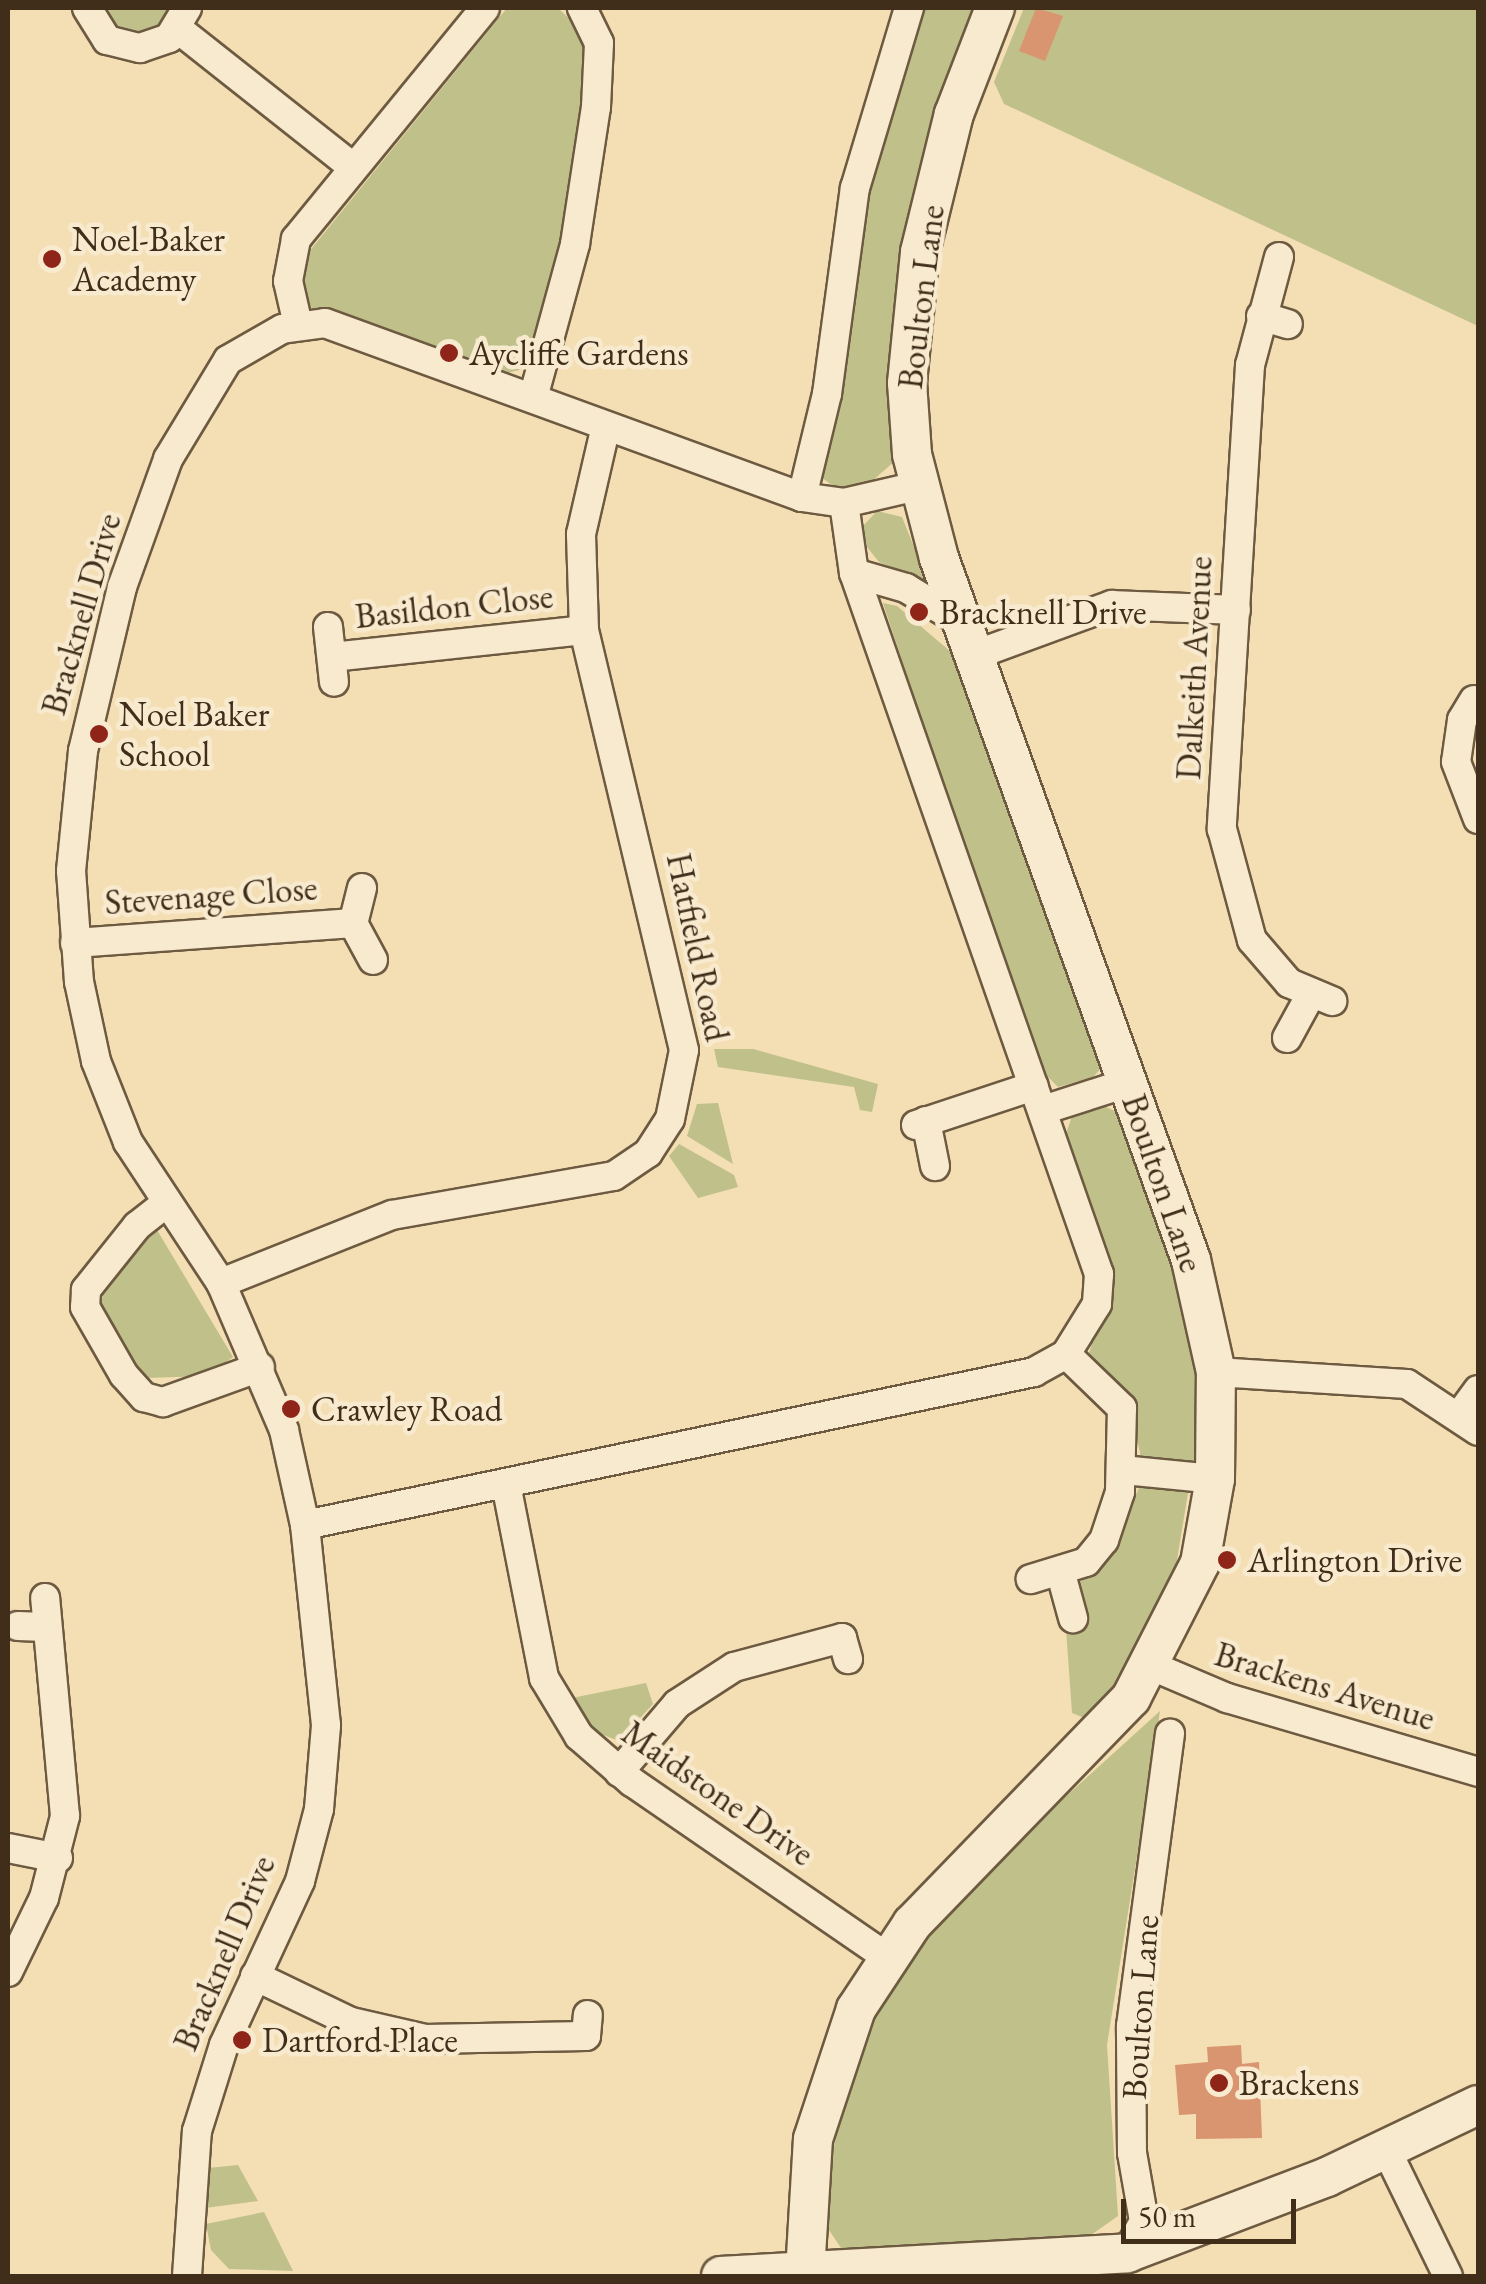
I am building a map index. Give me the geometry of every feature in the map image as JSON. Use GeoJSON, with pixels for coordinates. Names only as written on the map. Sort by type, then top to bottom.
{"type":"FeatureCollection","features":[{"type":"Feature","properties":{"kind":"street"},"geometry":{"type":"LineString","coordinates":[[86,8],[97,31],[126,48],[154,45],[182,18],[350,165]]}},
{"type":"Feature","properties":{"kind":"street"},"geometry":{"type":"LineString","coordinates":[[298,325],[288,282],[291,250],[350,165],[485,8]]}},
{"type":"Feature","properties":{"kind":"street"},"geometry":{"type":"LineString","coordinates":[[532,398],[574,244],[593,127],[599,43],[582,8]]}},
{"type":"Feature","properties":{"kind":"street"},"geometry":{"type":"LineString","coordinates":[[802,497],[827,394],[855,188],[909,8]]}},
{"type":"Feature","properties":{"kind":"street","name":"Boulton Lane"},"geometry":{"type":"LineString","coordinates":[[805,2273],[820,2106],[846,2027],[887,1956],[1106,1732],[1152,1666],[1200,1563],[1215,1479],[1216,1372],[1189,1253],[916,486],[906,391],[916,278],[954,114],[994,8]]}},
{"type":"Feature","properties":{"kind":"street","name":"Dalkeith Avenue"},"geometry":{"type":"LineString","coordinates":[[1279,257],[1274,320],[1245,429],[1224,854],[1252,940],[1272,969],[1322,997],[1287,1038]]}},
{"type":"Feature","properties":{"kind":"street","name":"Bracknell Drive"},"geometry":{"type":"LineString","coordinates":[[187,2276],[196,2131],[255,1976],[300,1881],[324,1765],[305,1526],[284,1430],[260,1367],[220,1283],[165,1204],[101,1075],[74,942],[72,843],[83,750],[143,525],[168,458],[217,371],[246,346],[298,325],[339,325],[802,497],[844,504]]}},
{"type":"Feature","properties":{"kind":"street","name":"Hatfield Road"},"geometry":{"type":"LineString","coordinates":[[220,1283],[373,1220],[614,1176],[658,1141],[679,1092],[684,1050],[584,630],[582,534],[606,426]]}},
{"type":"Feature","properties":{"kind":"street"},"geometry":{"type":"LineString","coordinates":[[305,1526],[1034,1372],[1066,1354],[1097,1304],[1099,1274],[854,572],[844,504],[916,486]]}},
{"type":"Feature","properties":{"kind":"street"},"geometry":{"type":"LineString","coordinates":[[854,572],[906,588],[970,640],[1112,606],[1236,610]]}},
{"type":"Feature","properties":{"kind":"street","name":"Basildon Close"},"geometry":{"type":"LineString","coordinates":[[328,627],[333,670],[584,630]]}},
{"type":"Feature","properties":{"kind":"street"},"geometry":{"type":"LineString","coordinates":[[1474,700],[1462,720],[1456,762],[1478,819]]}},
{"type":"Feature","properties":{"kind":"street"},"geometry":{"type":"LineString","coordinates":[[362,888],[353,922],[374,960]]}},
{"type":"Feature","properties":{"kind":"street","name":"Stevenage Close"},"geometry":{"type":"LineString","coordinates":[[74,942],[353,922]]}},
{"type":"Feature","properties":{"kind":"street"},"geometry":{"type":"LineString","coordinates":[[935,1166],[921,1123],[1130,1082]]}},
{"type":"Feature","properties":{"kind":"street"},"geometry":{"type":"LineString","coordinates":[[165,1204],[137,1226],[86,1290],[84,1306],[124,1376],[144,1397],[163,1402],[260,1367]]}},
{"type":"Feature","properties":{"kind":"street"},"geometry":{"type":"LineString","coordinates":[[1030,1579],[1061,1574],[1086,1562],[1104,1540],[1123,1470],[1122,1408],[1066,1354]]}},
{"type":"Feature","properties":{"kind":"street"},"geometry":{"type":"LineString","coordinates":[[1216,1372],[1407,1384],[1469,1423],[1478,1390]]}},
{"type":"Feature","properties":{"kind":"street"},"geometry":{"type":"LineString","coordinates":[[1123,1470],[1215,1479]]}},
{"type":"Feature","properties":{"kind":"street","name":"Maidstone Drive"},"geometry":{"type":"LineString","coordinates":[[506,1484],[548,1687],[579,1736],[619,1772],[887,1956]]}},
{"type":"Feature","properties":{"kind":"street"},"geometry":{"type":"LineString","coordinates":[[1061,1574],[1073,1618]]}},
{"type":"Feature","properties":{"kind":"street"},"geometry":{"type":"LineString","coordinates":[[8,1972],[58,1858],[64,1771],[36,1617]]}},
{"type":"Feature","properties":{"kind":"street"},"geometry":{"type":"LineString","coordinates":[[619,1772],[677,1704],[734,1667],[842,1638],[848,1659]]}},
{"type":"Feature","properties":{"kind":"street","name":"Brackens Avenue"},"geometry":{"type":"LineString","coordinates":[[1152,1666],[1227,1698],[1478,1772]]}},
{"type":"Feature","properties":{"kind":"street","name":"Boulton Lane"},"geometry":{"type":"LineString","coordinates":[[1129,2265],[1144,2221],[1132,2153],[1130,2026],[1170,1734]]}},
{"type":"Feature","properties":{"kind":"street"},"geometry":{"type":"LineString","coordinates":[[8,1848],[58,1858]]}},
{"type":"Feature","properties":{"kind":"street"},"geometry":{"type":"LineString","coordinates":[[255,1976],[351,2022],[425,2039],[586,2036],[588,2015]]}},
{"type":"Feature","properties":{"kind":"street"},"geometry":{"type":"LineString","coordinates":[[721,2276],[1129,2265],[1478,2105]]}},
{"type":"Feature","properties":{"kind":"street"},"geometry":{"type":"LineString","coordinates":[[1386,2150],[1448,2276]]}},
{"type":"Feature","properties":{"kind":"green space"},"geometry":{"type":"Polygon","coordinates":[[[95,8],[178,8],[167,28],[122,37],[95,8]]]}},
{"type":"Feature","properties":{"kind":"green space"},"geometry":{"type":"Polygon","coordinates":[[[507,8],[559,9],[581,30],[590,59],[567,222],[537,351],[527,368],[503,374],[309,307],[299,264],[507,8]]]}},
{"type":"Feature","properties":{"kind":"green space"},"geometry":{"type":"Polygon","coordinates":[[[918,8],[979,8],[895,461],[872,481],[838,489],[822,478],[854,234],[918,8]]]}},
{"type":"Feature","properties":{"kind":"green space"},"geometry":{"type":"Polygon","coordinates":[[[1024,8],[1478,8],[1478,326],[1004,104],[994,82],[1024,8]]]}},
{"type":"Feature","properties":{"kind":"green space"},"geometry":{"type":"Polygon","coordinates":[[[877,511],[902,517],[928,582],[879,562],[867,547],[863,526],[877,511]]]}},
{"type":"Feature","properties":{"kind":"green space"},"geometry":{"type":"Polygon","coordinates":[[[883,603],[897,606],[958,658],[1105,1064],[1093,1077],[1058,1087],[1036,1065],[883,603]]]}},
{"type":"Feature","properties":{"kind":"green space"},"geometry":{"type":"Polygon","coordinates":[[[714,1049],[753,1049],[878,1084],[872,1112],[860,1110],[854,1087],[718,1067],[714,1049]]]}},
{"type":"Feature","properties":{"kind":"green space"},"geometry":{"type":"Polygon","coordinates":[[[718,1103],[733,1164],[687,1136],[697,1104],[718,1103]]]}},
{"type":"Feature","properties":{"kind":"green space"},"geometry":{"type":"Polygon","coordinates":[[[1104,1106],[1121,1114],[1182,1270],[1197,1349],[1200,1456],[1192,1463],[1141,1457],[1128,1399],[1089,1353],[1099,1321],[1064,1140],[1072,1116],[1104,1106]]]}},
{"type":"Feature","properties":{"kind":"green space"},"geometry":{"type":"Polygon","coordinates":[[[679,1144],[734,1175],[738,1187],[698,1198],[669,1156],[679,1144]]]}},
{"type":"Feature","properties":{"kind":"green space"},"geometry":{"type":"Polygon","coordinates":[[[157,1230],[233,1357],[206,1376],[146,1378],[100,1310],[107,1272],[157,1230]]]}},
{"type":"Feature","properties":{"kind":"green space"},"geometry":{"type":"Polygon","coordinates":[[[1141,1484],[1188,1493],[1176,1566],[1129,1666],[1087,1719],[1072,1713],[1066,1629],[1083,1623],[1076,1586],[1103,1560],[1141,1484]]]}},
{"type":"Feature","properties":{"kind":"green space"},"geometry":{"type":"Polygon","coordinates":[[[646,1683],[653,1704],[619,1741],[593,1731],[572,1698],[646,1683]]]}},
{"type":"Feature","properties":{"kind":"green space"},"geometry":{"type":"Polygon","coordinates":[[[1160,1711],[1107,2045],[1118,2216],[1091,2235],[1069,2239],[845,2254],[819,2215],[857,2041],[908,1956],[1019,1839],[1160,1711]]]}},
{"type":"Feature","properties":{"kind":"green space"},"geometry":{"type":"Polygon","coordinates":[[[238,2165],[258,2201],[205,2208],[208,2168],[238,2165]]]}},
{"type":"Feature","properties":{"kind":"green space"},"geometry":{"type":"Polygon","coordinates":[[[264,2212],[293,2271],[229,2269],[211,2250],[206,2224],[264,2212]]]}},
{"type":"Feature","properties":{"kind":"building"},"geometry":{"type":"Polygon","coordinates":[[[1036,8],[1063,16],[1045,61],[1019,51],[1036,8]]]}},
{"type":"Feature","properties":{"kind":"building","name":"Brackens"},"geometry":{"type":"Polygon","coordinates":[[[1241,2045],[1242,2064],[1259,2062],[1262,2138],[1196,2139],[1196,2114],[1179,2115],[1175,2065],[1208,2062],[1207,2047],[1241,2045]]]}},
{"type":"Feature","properties":{"kind":"place","name":"Noel-Baker Academy"},"geometry":{"type":"Point","coordinates":[52,259]}},
{"type":"Feature","properties":{"kind":"place","name":"Aycliffe Gardens"},"geometry":{"type":"Point","coordinates":[449,353]}},
{"type":"Feature","properties":{"kind":"place","name":"Bracknell Drive"},"geometry":{"type":"Point","coordinates":[919,612]}},
{"type":"Feature","properties":{"kind":"place","name":"Noel Baker School"},"geometry":{"type":"Point","coordinates":[99,734]}},
{"type":"Feature","properties":{"kind":"place","name":"Crawley Road"},"geometry":{"type":"Point","coordinates":[291,1409]}},
{"type":"Feature","properties":{"kind":"place","name":"Arlington Drive"},"geometry":{"type":"Point","coordinates":[1227,1560]}},
{"type":"Feature","properties":{"kind":"place","name":"Dartford Place"},"geometry":{"type":"Point","coordinates":[242,2040]}},
{"type":"Feature","properties":{"kind":"place","name":"Brackens"},"geometry":{"type":"Point","coordinates":[1219,2083]}}]}
